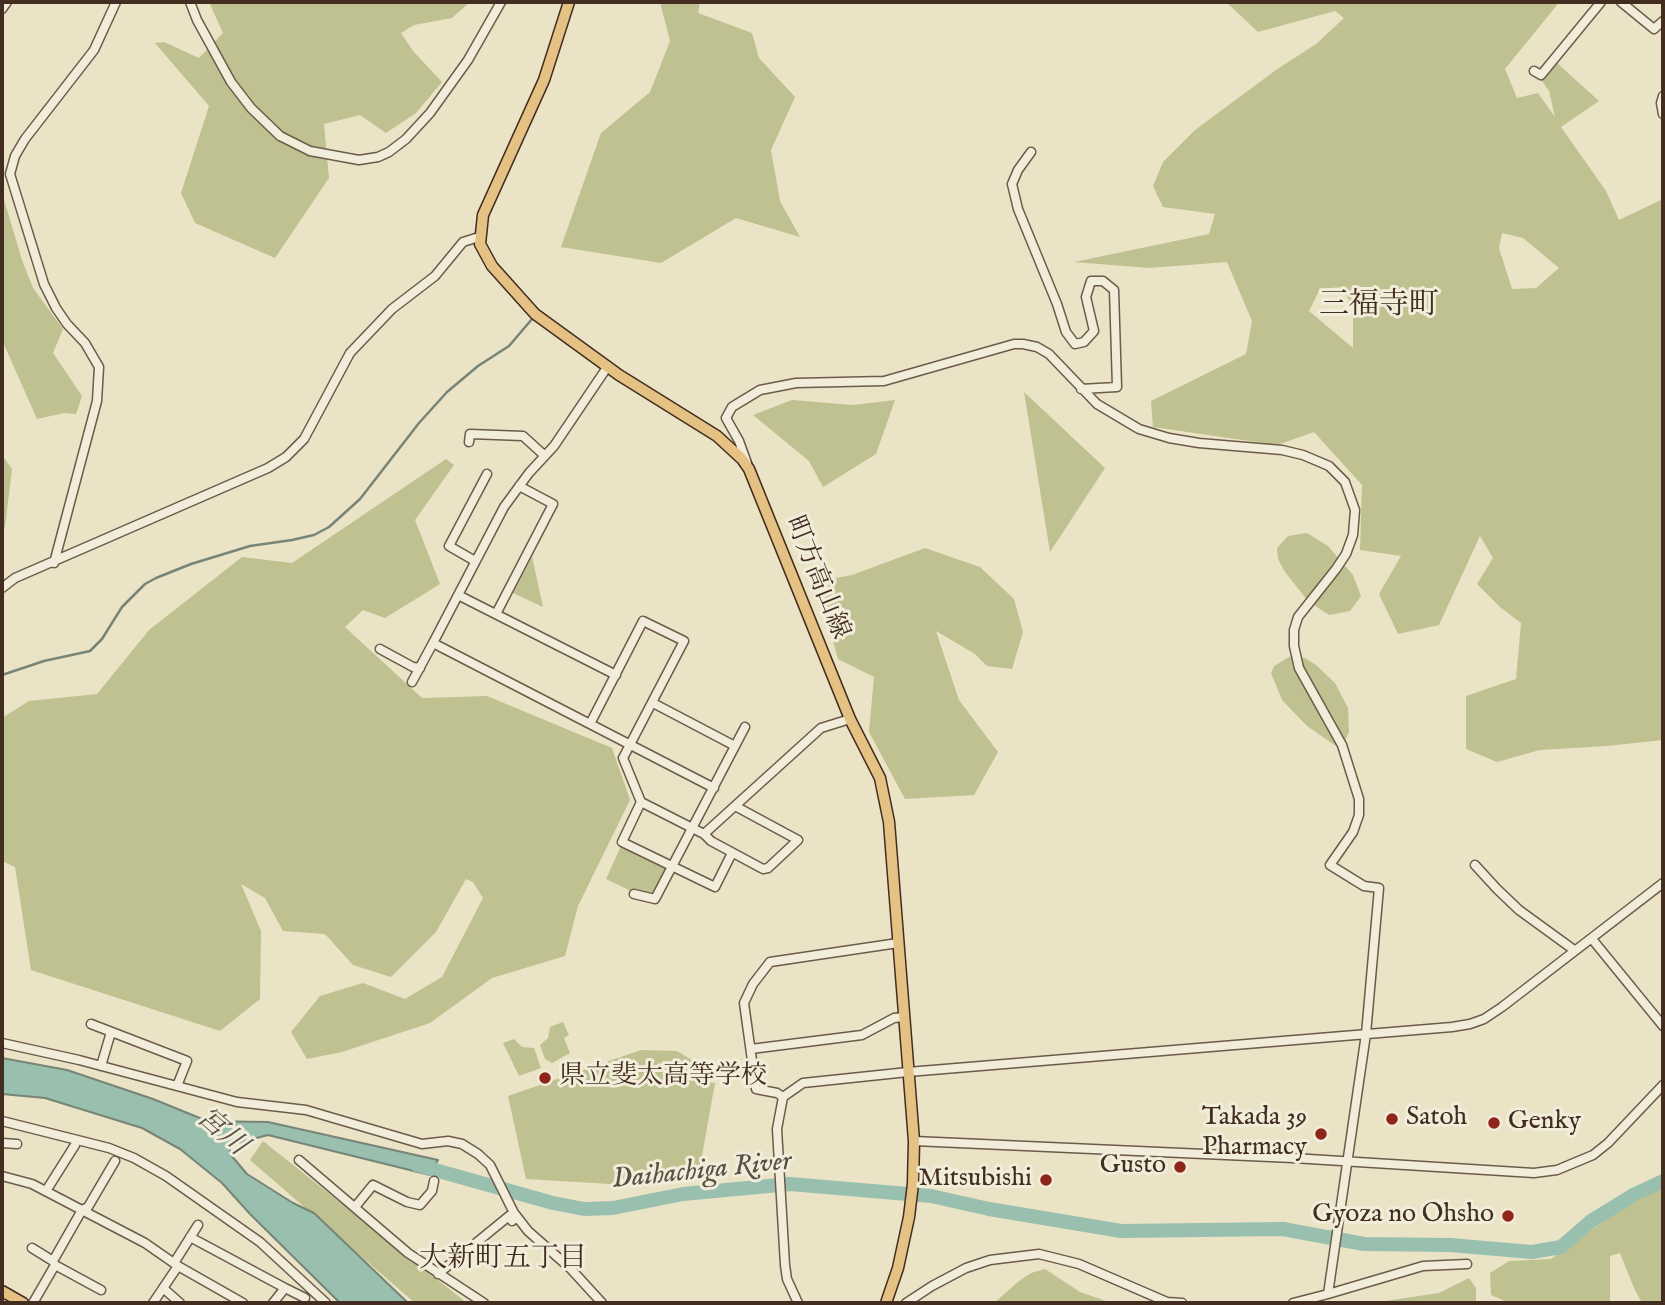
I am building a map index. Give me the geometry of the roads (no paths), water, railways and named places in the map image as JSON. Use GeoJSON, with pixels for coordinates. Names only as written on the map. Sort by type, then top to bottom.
{"type":"FeatureCollection","features":[{"type":"Feature","properties":{"kind":"main road"},"geometry":{"type":"LineString","coordinates":[[480,237],[483,215],[544,80],[569,2]]}},
{"type":"Feature","properties":{"kind":"main road","name":"町方高山線"},"geometry":{"type":"LineString","coordinates":[[480,237],[483,251],[492,267],[535,314],[642,390],[724,441],[749,469],[850,719],[877,770],[883,788],[888,822],[914,1141],[914,1173],[909,1217],[898,1268],[886,1303]]}},
{"type":"Feature","properties":{"kind":"main road"},"geometry":{"type":"LineString","coordinates":[[2,1291],[23,1303]]}},
{"type":"Feature","properties":{"kind":"street"},"geometry":{"type":"LineString","coordinates":[[2,9],[7,2]]}},
{"type":"Feature","properties":{"kind":"street"},"geometry":{"type":"LineString","coordinates":[[54,564],[97,401],[99,367],[85,343],[62,316],[44,284],[10,174],[15,156],[25,139],[94,50],[116,2]]}},
{"type":"Feature","properties":{"kind":"street"},"geometry":{"type":"LineString","coordinates":[[190,2],[231,82],[251,108],[280,136],[310,151],[359,160],[378,158],[389,152],[406,139],[430,113],[468,60],[501,2]]}},
{"type":"Feature","properties":{"kind":"street"},"geometry":{"type":"LineString","coordinates":[[1534,71],[1541,75],[1601,2]]}},
{"type":"Feature","properties":{"kind":"street"},"geometry":{"type":"LineString","coordinates":[[1621,2],[1654,29],[1663,21]]}},
{"type":"Feature","properties":{"kind":"street"},"geometry":{"type":"LineString","coordinates":[[1663,96],[1663,114]]}},
{"type":"Feature","properties":{"kind":"street"},"geometry":{"type":"LineString","coordinates":[[1031,152],[1012,184],[1018,209],[1066,332],[1075,344],[1084,342],[1094,331],[1086,297],[1091,281],[1103,281],[1114,290],[1117,387],[1081,389]]}},
{"type":"Feature","properties":{"kind":"street"},"geometry":{"type":"LineString","coordinates":[[2,588],[15,578],[54,564],[268,468],[295,451],[350,353],[392,309],[435,276],[463,242],[480,237]]}},
{"type":"Feature","properties":{"kind":"street"},"geometry":{"type":"LineString","coordinates":[[749,469],[739,441],[729,425],[727,413],[748,395],[781,384],[884,382],[1014,344],[1023,344],[1049,354],[1081,389],[1105,410],[1149,432],[1199,443],[1282,450],[1313,457],[1335,472],[1348,488],[1354,503],[1356,525],[1350,546],[1336,569],[1298,617],[1293,638],[1299,668],[1337,733],[1359,799],[1359,815],[1353,832],[1330,865],[1364,886],[1379,888],[1366,1034],[1328,1294]]}},
{"type":"Feature","properties":{"kind":"street"},"geometry":{"type":"LineString","coordinates":[[412,682],[504,507],[554,446],[608,366]]}},
{"type":"Feature","properties":{"kind":"street"},"geometry":{"type":"LineString","coordinates":[[469,442],[470,434],[523,436],[545,456]]}},
{"type":"Feature","properties":{"kind":"street"},"geometry":{"type":"LineString","coordinates":[[475,561],[449,546],[487,474]]}},
{"type":"Feature","properties":{"kind":"street"},"geometry":{"type":"LineString","coordinates":[[496,614],[553,504],[519,486]]}},
{"type":"Feature","properties":{"kind":"street"},"geometry":{"type":"LineString","coordinates":[[458,594],[616,675]]}},
{"type":"Feature","properties":{"kind":"street"},"geometry":{"type":"LineString","coordinates":[[590,724],[643,621],[684,641],[623,758],[641,802],[704,834],[710,841],[763,869],[768,868],[798,840],[735,806]]}},
{"type":"Feature","properties":{"kind":"street"},"geometry":{"type":"LineString","coordinates":[[433,643],[714,788]]}},
{"type":"Feature","properties":{"kind":"street"},"geometry":{"type":"LineString","coordinates":[[380,649],[413,667],[420,668]]}},
{"type":"Feature","properties":{"kind":"street"},"geometry":{"type":"LineString","coordinates":[[653,703],[736,746]]}},
{"type":"Feature","properties":{"kind":"street"},"geometry":{"type":"LineString","coordinates":[[704,834],[821,728],[850,719]]}},
{"type":"Feature","properties":{"kind":"street"},"geometry":{"type":"LineString","coordinates":[[634,894],[655,899],[745,727]]}},
{"type":"Feature","properties":{"kind":"street"},"geometry":{"type":"LineString","coordinates":[[641,802],[622,842],[715,887],[732,853]]}},
{"type":"Feature","properties":{"kind":"street"},"geometry":{"type":"LineString","coordinates":[[1475,865],[1519,911],[1574,950]]}},
{"type":"Feature","properties":{"kind":"street"},"geometry":{"type":"LineString","coordinates":[[798,1303],[787,1279],[777,1129],[783,1097],[797,1086],[809,1082],[908,1072],[1451,1027],[1478,1022],[1502,1007],[1663,883]]}},
{"type":"Feature","properties":{"kind":"street"},"geometry":{"type":"LineString","coordinates":[[1592,939],[1663,1026]]}},
{"type":"Feature","properties":{"kind":"street"},"geometry":{"type":"LineString","coordinates":[[783,1097],[777,1093],[756,1089],[744,1003],[750,989],[771,962],[898,943]]}},
{"type":"Feature","properties":{"kind":"street"},"geometry":{"type":"LineString","coordinates":[[751,1048],[862,1035],[894,1018],[904,1017]]}},
{"type":"Feature","properties":{"kind":"street"},"geometry":{"type":"LineString","coordinates":[[91,1024],[187,1061],[177,1086]]}},
{"type":"Feature","properties":{"kind":"street"},"geometry":{"type":"LineString","coordinates":[[101,1066],[111,1032]]}},
{"type":"Feature","properties":{"kind":"street"},"geometry":{"type":"LineString","coordinates":[[2,1043],[249,1105],[320,1114],[422,1144],[448,1141],[462,1144],[478,1154],[493,1169],[516,1215],[528,1231],[570,1268],[602,1303]]}},
{"type":"Feature","properties":{"kind":"street"},"geometry":{"type":"LineString","coordinates":[[914,1141],[1279,1157],[1534,1173],[1575,1164],[1600,1149],[1663,1085]]}},
{"type":"Feature","properties":{"kind":"street"},"geometry":{"type":"LineString","coordinates":[[2,1121],[109,1148],[134,1158],[166,1176],[260,1242],[326,1303]]}},
{"type":"Feature","properties":{"kind":"street"},"geometry":{"type":"LineString","coordinates":[[2,1143],[17,1144]]}},
{"type":"Feature","properties":{"kind":"street"},"geometry":{"type":"LineString","coordinates":[[46,1191],[75,1145]]}},
{"type":"Feature","properties":{"kind":"street"},"geometry":{"type":"LineString","coordinates":[[299,1160],[408,1253],[484,1303]]}},
{"type":"Feature","properties":{"kind":"street"},"geometry":{"type":"LineString","coordinates":[[33,1303],[82,1210],[88,1207],[115,1161]]}},
{"type":"Feature","properties":{"kind":"street"},"geometry":{"type":"LineString","coordinates":[[2,1175],[46,1191],[145,1243],[243,1303]]}},
{"type":"Feature","properties":{"kind":"street"},"geometry":{"type":"LineString","coordinates":[[355,1207],[373,1185],[407,1202],[420,1205],[432,1191],[434,1181]]}},
{"type":"Feature","properties":{"kind":"street"},"geometry":{"type":"LineString","coordinates":[[438,1274],[509,1216],[512,1221],[516,1215]]}},
{"type":"Feature","properties":{"kind":"street"},"geometry":{"type":"LineString","coordinates":[[153,1303],[198,1225]]}},
{"type":"Feature","properties":{"kind":"street"},"geometry":{"type":"LineString","coordinates":[[190,1237],[304,1298]]}},
{"type":"Feature","properties":{"kind":"street"},"geometry":{"type":"LineString","coordinates":[[32,1248],[101,1290]]}},
{"type":"Feature","properties":{"kind":"street"},"geometry":{"type":"LineString","coordinates":[[906,1303],[966,1268],[990,1260],[1039,1254],[1079,1264],[1167,1302],[1182,1303]]}},
{"type":"Feature","properties":{"kind":"street"},"geometry":{"type":"LineString","coordinates":[[1293,1303],[1423,1266],[1467,1264]]}},
{"type":"Feature","properties":{"kind":"street"},"geometry":{"type":"LineString","coordinates":[[163,1288],[180,1303]]}},
{"type":"Feature","properties":{"kind":"street"},"geometry":{"type":"LineString","coordinates":[[273,1303],[285,1288]]}},
{"type":"Feature","properties":{"kind":"water","name":"宮川"},"geometry":{"type":"Polygon","coordinates":[[[2,1058],[67,1070],[153,1099],[207,1121],[268,1122],[438,1160],[430,1175],[268,1135],[230,1145],[230,1154],[247,1174],[314,1213],[408,1303],[340,1303],[222,1183],[180,1149],[142,1128],[45,1098],[2,1094],[2,1058]]]}},
{"type":"Feature","properties":{"kind":"waterway"},"geometry":{"type":"LineString","coordinates":[[2,675],[44,661],[90,651],[102,639],[122,607],[145,584],[156,578],[250,546],[314,535],[329,527],[360,499],[419,423],[447,392],[478,366],[509,346],[532,319]]}},
{"type":"Feature","properties":{"kind":"waterway","name":"Daihachiga River"},"geometry":{"type":"LineString","coordinates":[[417,1165],[584,1209],[613,1208],[683,1194],[790,1184],[931,1196],[989,1209],[1121,1231],[1283,1229],[1364,1244],[1450,1245],[1532,1252],[1561,1247],[1591,1221],[1635,1194],[1663,1181]]}},
{"type":"Feature","properties":{"kind":"place","name":"県立斐太高等学校"},"geometry":{"type":"Point","coordinates":[545,1078]}},
{"type":"Feature","properties":{"kind":"place","name":"Satoh"},"geometry":{"type":"Point","coordinates":[1392,1119]}},
{"type":"Feature","properties":{"kind":"place","name":"Genky"},"geometry":{"type":"Point","coordinates":[1494,1123]}},
{"type":"Feature","properties":{"kind":"place","name":"Takada 39 Pharmacy"},"geometry":{"type":"Point","coordinates":[1321,1134]}},
{"type":"Feature","properties":{"kind":"place","name":"Gusto"},"geometry":{"type":"Point","coordinates":[1180,1167]}},
{"type":"Feature","properties":{"kind":"place","name":"Mitsubishi"},"geometry":{"type":"Point","coordinates":[1046,1180]}},
{"type":"Feature","properties":{"kind":"place","name":"Gyoza no Ohsho"},"geometry":{"type":"Point","coordinates":[1508,1216]}},
{"type":"Feature","properties":{"kind":"district","name":"三福寺町"},"geometry":{"type":"Point","coordinates":[1379,307]}},
{"type":"Feature","properties":{"kind":"district","name":"大新町五丁目"},"geometry":{"type":"Point","coordinates":[503,1260]}}]}
